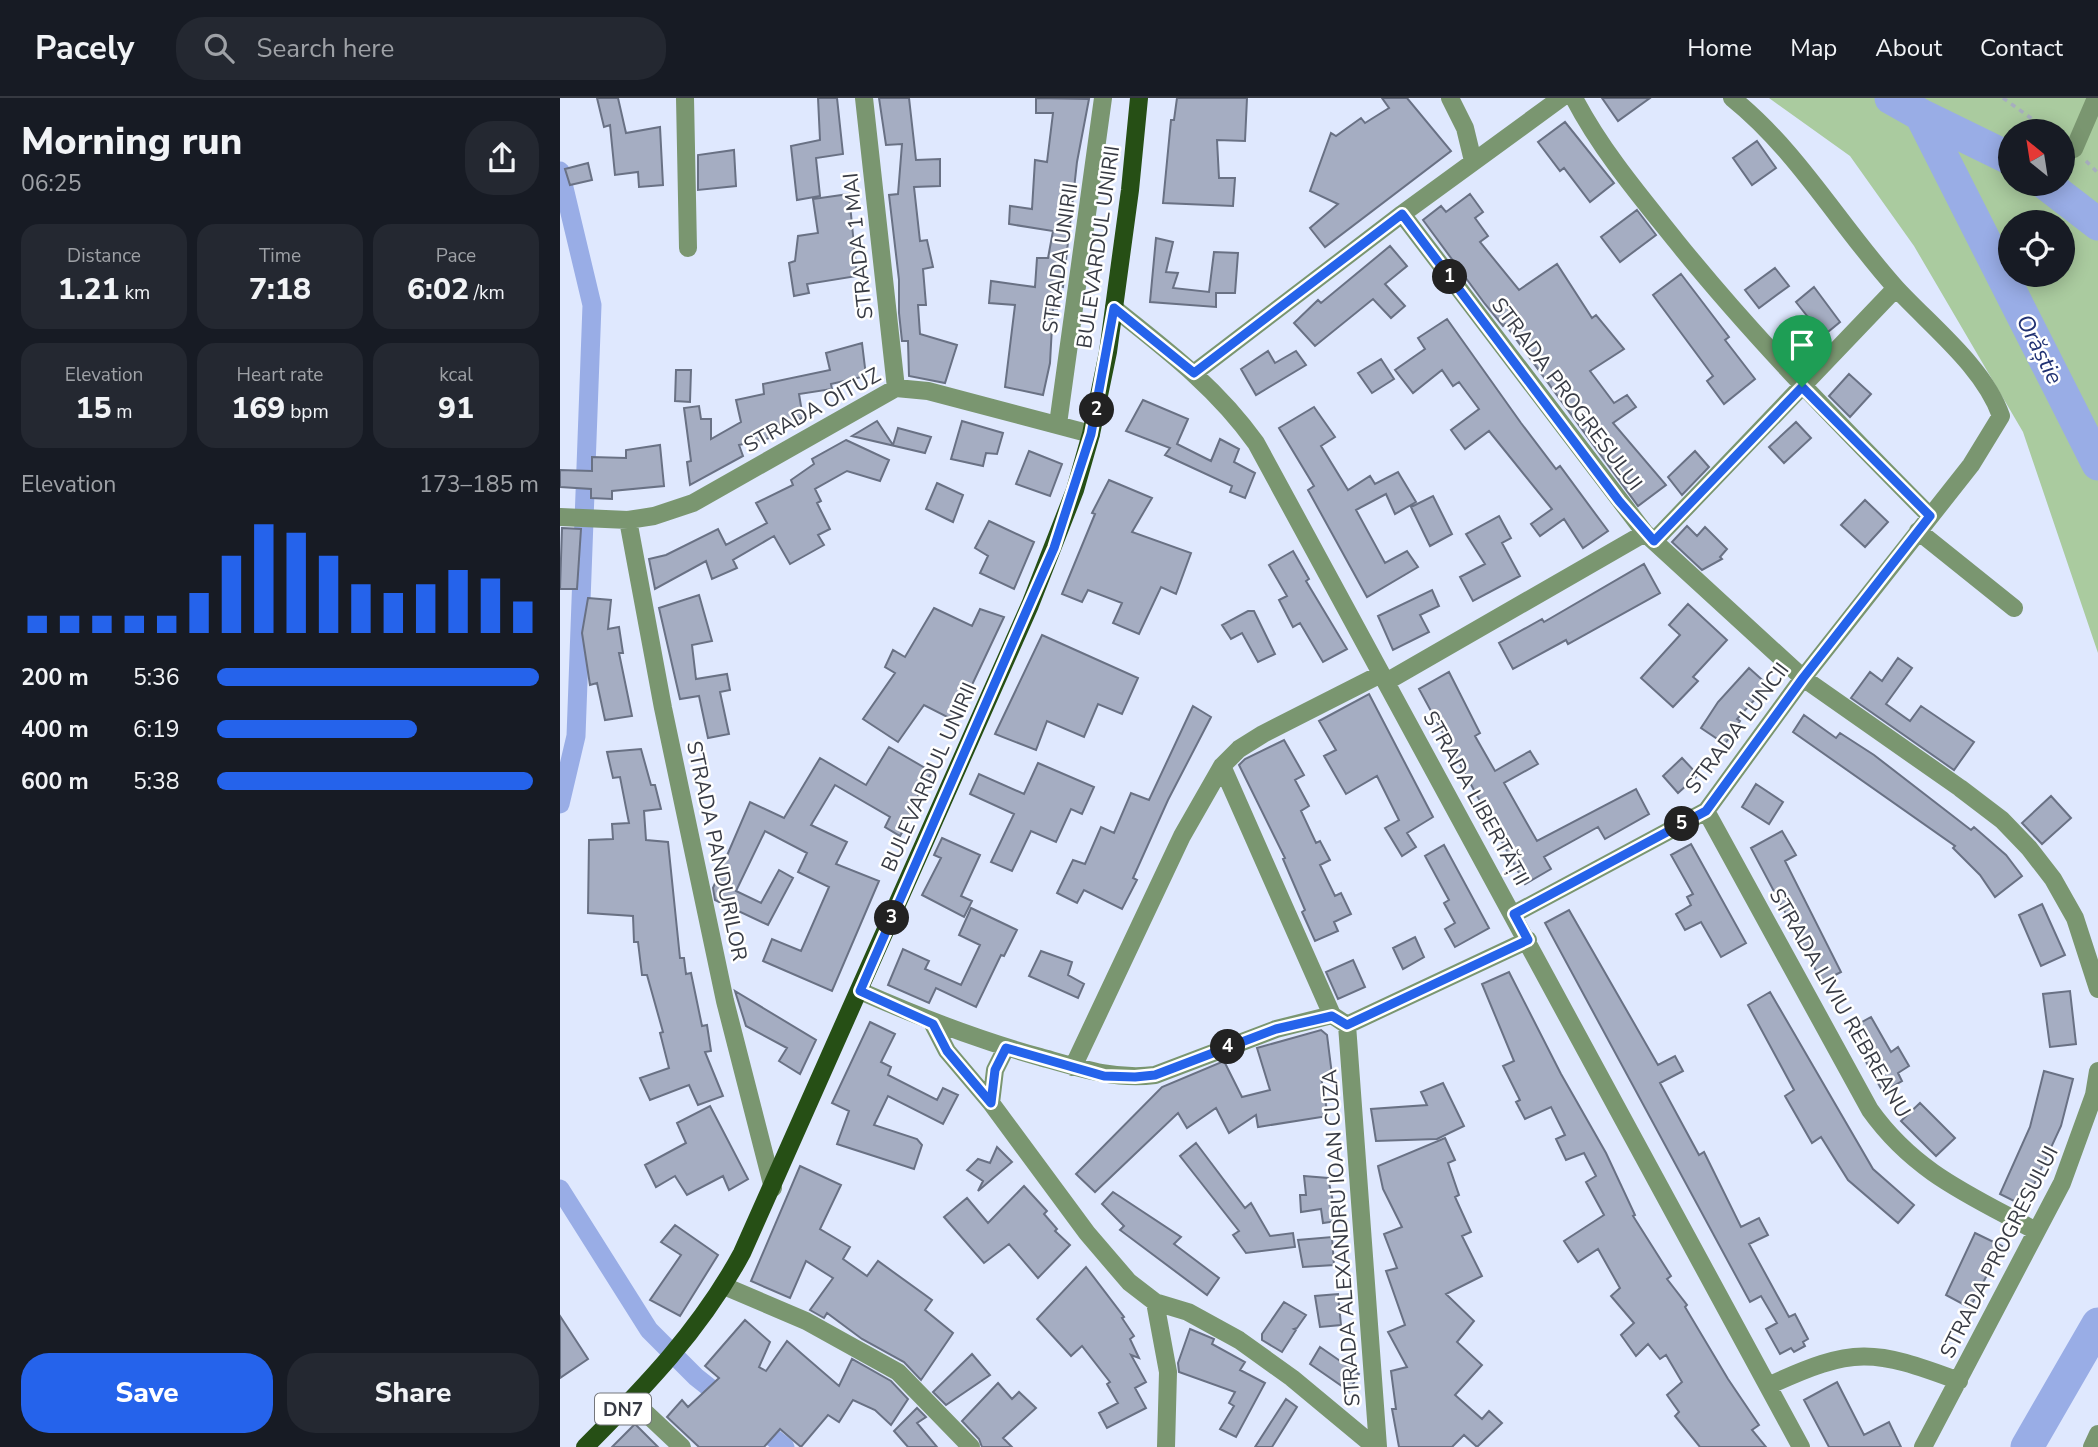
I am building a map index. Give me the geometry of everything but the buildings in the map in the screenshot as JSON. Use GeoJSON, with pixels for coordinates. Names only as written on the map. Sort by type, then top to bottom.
{"type":"FeatureCollection","features":[{"type":"Feature","properties":{"kind":"main road","name":"BULEVARDUL UNIRII"},"geometry":{"type":"LineString","coordinates":[[585,1447],[661,1370],[686,1341],[724,1286],[773,1188],[1031,605],[1075,490],[1091,434],[1114,308],[1139,98]]}},
{"type":"Feature","properties":{"kind":"street"},"geometry":{"type":"LineString","coordinates":[[685,98],[688,248]]}},
{"type":"Feature","properties":{"kind":"street","name":"STRADA 1 MAI"},"geometry":{"type":"LineString","coordinates":[[864,98],[896,388]]}},
{"type":"Feature","properties":{"kind":"street","name":"STRADA UNIRII"},"geometry":{"type":"LineString","coordinates":[[1058,424],[1103,98]]}},
{"type":"Feature","properties":{"kind":"street"},"geometry":{"type":"LineString","coordinates":[[1450,98],[1465,128],[1473,161]]}},
{"type":"Feature","properties":{"kind":"street"},"geometry":{"type":"LineString","coordinates":[[1194,373],[1402,214],[1561,98]]}},
{"type":"Feature","properties":{"kind":"street"},"geometry":{"type":"LineString","coordinates":[[1574,98],[1599,140],[1661,223],[1732,310],[1802,387],[1936,510]]}},
{"type":"Feature","properties":{"kind":"street"},"geometry":{"type":"LineString","coordinates":[[1073,1067],[1182,836],[1222,766],[1239,749],[1263,734],[1383,678],[1649,538],[1802,387],[1896,288],[1763,123],[1732,98]]}},
{"type":"Feature","properties":{"kind":"street"},"geometry":{"type":"LineString","coordinates":[[2076,144],[2096,98]]}},
{"type":"Feature","properties":{"kind":"street","name":"STRADA PROGRESULUI"},"geometry":{"type":"LineString","coordinates":[[1402,214],[1649,538],[1803,678],[1960,788],[2002,820],[2029,848],[2053,879],[2075,918],[2098,989]]}},
{"type":"Feature","properties":{"kind":"street","name":"STRADA LUNCII"},"geometry":{"type":"LineString","coordinates":[[1514,914],[1706,811],[1803,678],[1971,465],[2001,416],[1997,402],[1955,347],[1896,288]]}},
{"type":"Feature","properties":{"kind":"street","name":"STRADA LIBERTĂȚII"},"geometry":{"type":"LineString","coordinates":[[1114,308],[1194,373],[1230,407],[1256,443],[1801,1447]]}},
{"type":"Feature","properties":{"kind":"street","name":"STRADA OITUZ"},"geometry":{"type":"LineString","coordinates":[[565,517],[628,520],[654,516],[692,503],[896,388],[928,391],[1091,434]]}},
{"type":"Feature","properties":{"kind":"street","name":"STRADA PANDURILOR"},"geometry":{"type":"LineString","coordinates":[[628,520],[661,695],[725,1001],[773,1188]]}},
{"type":"Feature","properties":{"kind":"street"},"geometry":{"type":"LineString","coordinates":[[1918,531],[2014,608]]}},
{"type":"Feature","properties":{"kind":"street","name":"STRADA ALEXANDRU IOAN CUZA"},"geometry":{"type":"LineString","coordinates":[[1222,766],[1340,1020],[1377,1447]]}},
{"type":"Feature","properties":{"kind":"street","name":"STRADA LIVIU REBREANU"},"geometry":{"type":"LineString","coordinates":[[1706,811],[1864,1100],[1884,1129],[1918,1165],[2036,1231]]}},
{"type":"Feature","properties":{"kind":"street"},"geometry":{"type":"LineString","coordinates":[[860,991],[933,1024],[1104,1076],[1155,1075],[1276,1029],[1340,1020],[1528,940]]}},
{"type":"Feature","properties":{"kind":"street"},"geometry":{"type":"LineString","coordinates":[[933,1024],[947,1051],[991,1103],[1087,1233],[1129,1282],[1155,1302],[1188,1312],[1239,1340],[1292,1378],[1377,1447]]}},
{"type":"Feature","properties":{"kind":"street"},"geometry":{"type":"LineString","coordinates":[[991,1103],[995,1070],[1006,1048]]}},
{"type":"Feature","properties":{"kind":"street","name":"STRADA PROGRESULUI"},"geometry":{"type":"LineString","coordinates":[[1923,1447],[2076,1149],[2094,1095],[2098,1071]]}},
{"type":"Feature","properties":{"kind":"street"},"geometry":{"type":"LineString","coordinates":[[724,1286],[806,1321],[898,1372],[971,1447]]}},
{"type":"Feature","properties":{"kind":"street"},"geometry":{"type":"LineString","coordinates":[[1155,1302],[1168,1372],[1166,1447]]}},
{"type":"Feature","properties":{"kind":"street"},"geometry":{"type":"LineString","coordinates":[[1769,1386],[1836,1358],[1866,1355],[1905,1361],[1959,1381]]}},
{"type":"Feature","properties":{"kind":"street"},"geometry":{"type":"LineString","coordinates":[[632,1400],[682,1447]]}},
{"type":"Feature","properties":{"kind":"street"},"geometry":{"type":"LineString","coordinates":[[2092,1447],[2098,1434]]}},
{"type":"Feature","properties":{"kind":"path"},"geometry":{"type":"LineString","coordinates":[[2003,98],[2032,119]]}},
{"type":"Feature","properties":{"kind":"green space"},"geometry":{"type":"Polygon","coordinates":[[[1769,98],[2098,98],[2098,653],[2023,432],[1914,246],[1850,156],[1769,98]]]}},
{"type":"Feature","properties":{"kind":"waterway","name":"Orăștie"},"geometry":{"type":"LineString","coordinates":[[1891,98],[1921,115],[2098,464]]}},
{"type":"Feature","properties":{"kind":"waterway"},"geometry":{"type":"LineString","coordinates":[[1921,115],[1998,153]]}},
{"type":"Feature","properties":{"kind":"waterway"},"geometry":{"type":"LineString","coordinates":[[560,171],[592,305],[576,736],[560,804]]}},
{"type":"Feature","properties":{"kind":"waterway"},"geometry":{"type":"LineString","coordinates":[[2062,196],[2098,224]]}},
{"type":"Feature","properties":{"kind":"waterway"},"geometry":{"type":"LineString","coordinates":[[560,1189],[649,1330],[696,1377],[729,1403]]}},
{"type":"Feature","properties":{"kind":"waterway","name":"Orăștie"},"geometry":{"type":"LineString","coordinates":[[2027,1447],[2098,1324]]}},
{"type":"Feature","properties":{"kind":"waterway"},"geometry":{"type":"LineString","coordinates":[[753,1422],[785,1447]]}},
{"type":"Feature","properties":{"kind":"route"},"geometry":{"type":"LineString","coordinates":[[1402,214],[1619,501],[1645,534],[1654,541],[1802,387],[1930,516],[1803,678],[1706,811],[1514,914],[1528,940],[1418,994],[1347,1025],[1332,1016],[1306,1020],[1155,1075],[1104,1076],[1006,1048],[995,1070],[991,1103],[947,1051],[933,1024],[860,991],[1054,548],[1091,434],[1114,308],[1194,373],[1402,214]]}}]}
